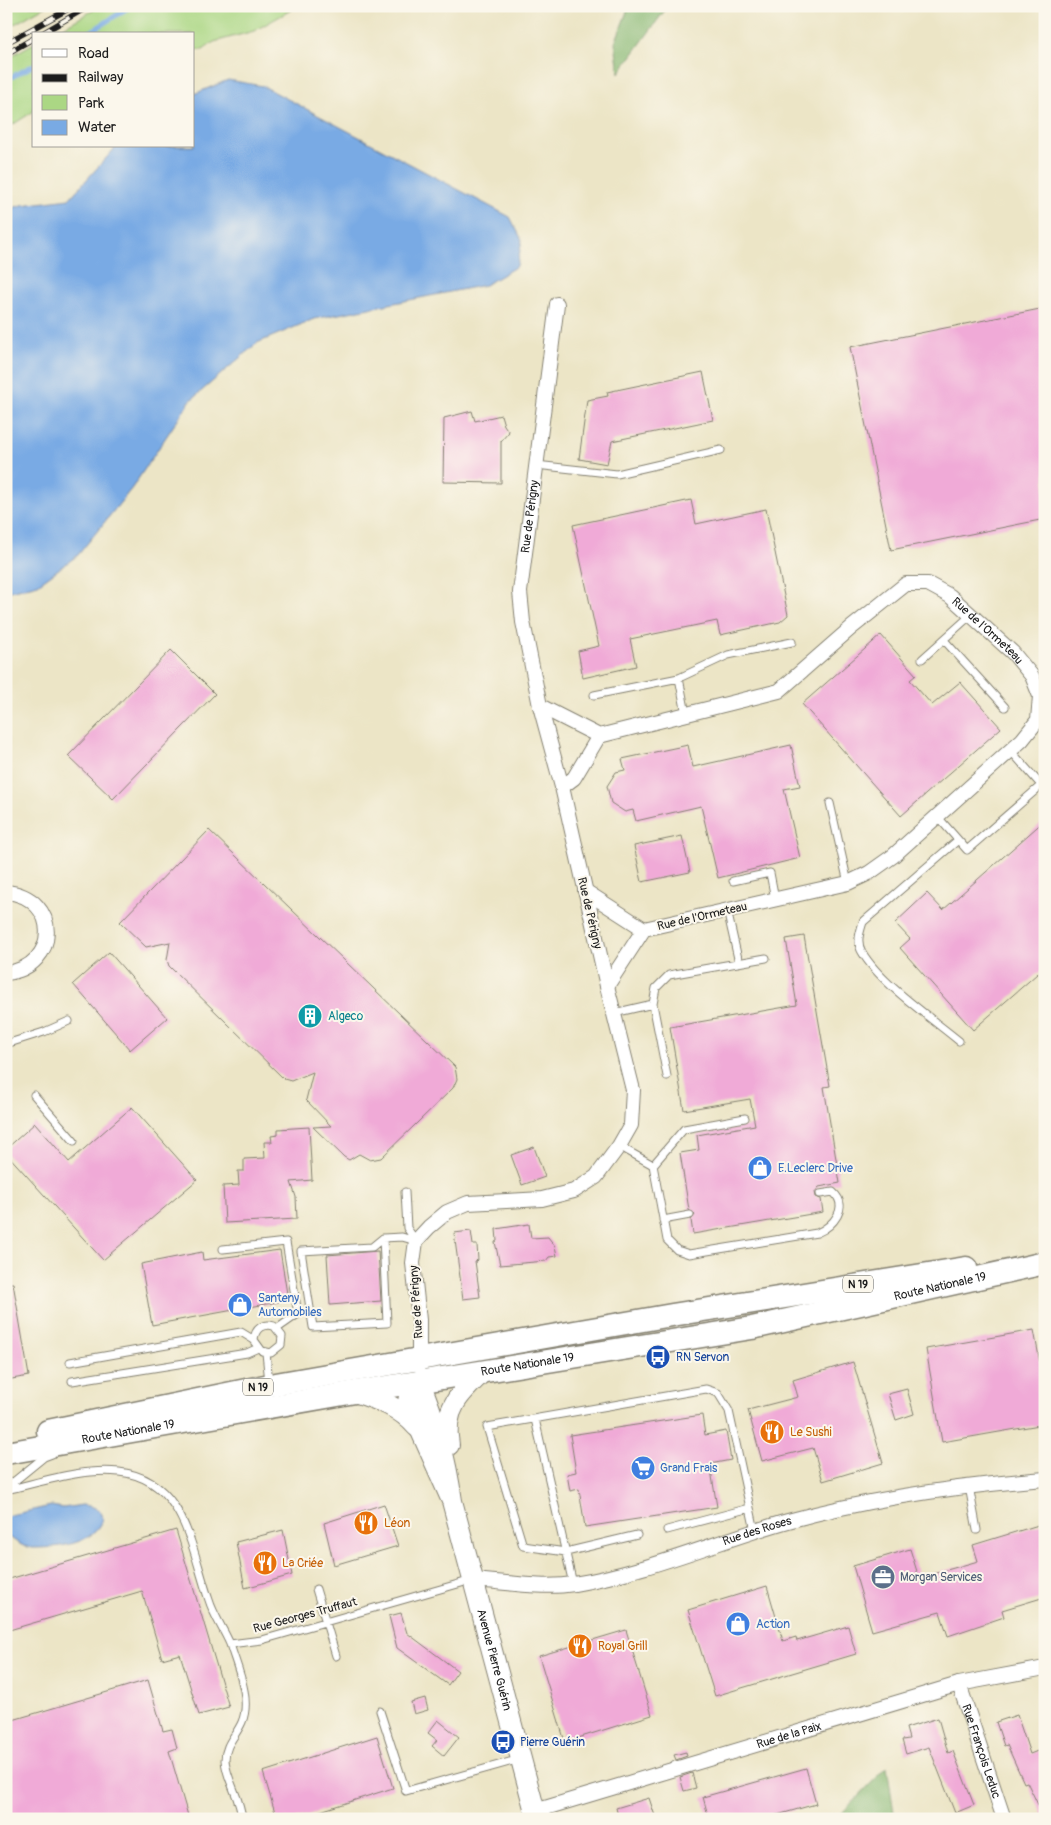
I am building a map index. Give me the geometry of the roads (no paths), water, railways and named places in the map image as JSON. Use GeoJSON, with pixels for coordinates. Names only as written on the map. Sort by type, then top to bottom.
{"type":"FeatureCollection","features":[{"type":"Feature","properties":{"kind":"main road","name":"Route Nationale 19"},"geometry":{"type":"LineString","coordinates":[[6,1453],[355,1392],[419,1371],[951,1269],[1045,1263]]}},
{"type":"Feature","properties":{"kind":"main road","name":"Route Nationale 19"},"geometry":{"type":"LineString","coordinates":[[6,1438],[270,1385],[419,1371],[484,1371],[752,1328],[1045,1263]]}},
{"type":"Feature","properties":{"kind":"street","name":"Rue de Périgny"},"geometry":{"type":"LineString","coordinates":[[419,1371],[419,1320],[413,1263],[416,1241],[428,1227],[447,1212],[468,1202],[542,1199],[574,1191],[596,1177],[619,1146],[631,1125],[633,1090],[607,986],[562,787],[540,706],[523,622],[520,592],[557,304]]}},
{"type":"Feature","properties":{"kind":"street","name":"Rue de l'Ormeteau"},"geometry":{"type":"LineString","coordinates":[[600,736],[779,691],[906,584],[928,584],[950,596],[1013,653],[1032,676],[1042,695],[1038,720],[1022,740],[893,856],[869,873],[848,882],[644,929],[607,986]]}},
{"type":"Feature","properties":{"kind":"street"},"geometry":{"type":"LineString","coordinates":[[540,706],[600,736],[574,778],[562,787]]}},
{"type":"Feature","properties":{"kind":"street","name":"Rue de l'Ormeteau"},"geometry":{"type":"LineString","coordinates":[[585,891],[644,929]]}},
{"type":"Feature","properties":{"kind":"street"},"geometry":{"type":"LineString","coordinates":[[6,892],[22,895],[36,905],[45,919],[47,936],[42,952],[31,964],[16,972],[6,973]]}},
{"type":"Feature","properties":{"kind":"street","name":"Avenue Pierre Guérin"},"geometry":{"type":"LineString","coordinates":[[419,1371],[408,1402],[452,1501]]}},
{"type":"Feature","properties":{"kind":"street","name":"Avenue Pierre Guérin"},"geometry":{"type":"LineString","coordinates":[[419,1371],[446,1458],[452,1501],[536,1815]]}},
{"type":"Feature","properties":{"kind":"street"},"geometry":{"type":"LineString","coordinates":[[452,1501],[456,1474],[448,1438],[447,1421],[455,1402],[464,1388],[484,1371]]}},
{"type":"Feature","properties":{"kind":"street"},"geometry":{"type":"LineString","coordinates":[[355,1392],[388,1403],[410,1419],[422,1434]]}},
{"type":"Feature","properties":{"kind":"street","name":"Rue des Roses"},"geometry":{"type":"LineString","coordinates":[[473,1580],[573,1584],[625,1573],[788,1521],[900,1495],[1045,1479]]}},
{"type":"Feature","properties":{"kind":"street","name":"Rue de la Paix"},"geometry":{"type":"LineString","coordinates":[[536,1815],[959,1684],[1045,1668]]}},
{"type":"Feature","properties":{"kind":"street","name":"Rue François Leduc"},"geometry":{"type":"LineString","coordinates":[[959,1684],[1004,1819]]}},
{"type":"Feature","properties":{"kind":"lane"},"geometry":{"type":"LineString","coordinates":[[536,465],[617,474],[721,450]]}},
{"type":"Feature","properties":{"kind":"lane"},"geometry":{"type":"LineString","coordinates":[[922,659],[971,615]]}},
{"type":"Feature","properties":{"kind":"lane"},"geometry":{"type":"LineString","coordinates":[[944,640],[1005,707]]}},
{"type":"Feature","properties":{"kind":"lane"},"geometry":{"type":"LineString","coordinates":[[594,695],[679,678],[728,656],[792,642]]}},
{"type":"Feature","properties":{"kind":"lane"},"geometry":{"type":"LineString","coordinates":[[679,678],[686,714]]}},
{"type":"Feature","properties":{"kind":"lane"},"geometry":{"type":"LineString","coordinates":[[937,816],[967,850],[1043,784],[1011,751]]}},
{"type":"Feature","properties":{"kind":"lane"},"geometry":{"type":"LineString","coordinates":[[830,803],[848,882]]}},
{"type":"Feature","properties":{"kind":"lane"},"geometry":{"type":"LineString","coordinates":[[958,840],[863,922],[858,936],[861,951],[890,985],[958,1041]]}},
{"type":"Feature","properties":{"kind":"lane"},"geometry":{"type":"LineString","coordinates":[[733,881],[770,872],[775,899]]}},
{"type":"Feature","properties":{"kind":"lane"},"geometry":{"type":"LineString","coordinates":[[727,910],[739,963]]}},
{"type":"Feature","properties":{"kind":"lane"},"geometry":{"type":"LineString","coordinates":[[667,1076],[653,1004],[656,988],[669,974],[766,958]]}},
{"type":"Feature","properties":{"kind":"lane"},"geometry":{"type":"LineString","coordinates":[[614,1013],[653,1004]]}},
{"type":"Feature","properties":{"kind":"lane"},"geometry":{"type":"LineString","coordinates":[[6,1044],[44,1032],[69,1021]]}},
{"type":"Feature","properties":{"kind":"lane"},"geometry":{"type":"LineString","coordinates":[[34,1095],[74,1141]]}},
{"type":"Feature","properties":{"kind":"lane"},"geometry":{"type":"LineString","coordinates":[[653,1165],[684,1129],[745,1118]]}},
{"type":"Feature","properties":{"kind":"lane"},"geometry":{"type":"LineString","coordinates":[[619,1146],[653,1165]]}},
{"type":"Feature","properties":{"kind":"lane"},"geometry":{"type":"LineString","coordinates":[[653,1165],[667,1240],[677,1250],[689,1254],[817,1233],[825,1229],[840,1212],[841,1203],[833,1192],[820,1194]]}},
{"type":"Feature","properties":{"kind":"lane"},"geometry":{"type":"LineString","coordinates":[[405,1192],[407,1228],[416,1241]]}},
{"type":"Feature","properties":{"kind":"lane"},"geometry":{"type":"LineString","coordinates":[[663,1220],[690,1215]]}},
{"type":"Feature","properties":{"kind":"lane"},"geometry":{"type":"LineString","coordinates":[[382,1238],[387,1323],[313,1327],[301,1251],[372,1247],[382,1238],[402,1237],[416,1241]]}},
{"type":"Feature","properties":{"kind":"lane"},"geometry":{"type":"LineString","coordinates":[[223,1249],[286,1242],[298,1314],[278,1328]]}},
{"type":"Feature","properties":{"kind":"lane"},"geometry":{"type":"LineString","coordinates":[[70,1362],[241,1332],[254,1340],[258,1348],[266,1353],[275,1351],[281,1345],[282,1336],[278,1328],[269,1324],[260,1327],[254,1340]]}},
{"type":"Feature","properties":{"kind":"lane"},"geometry":{"type":"LineString","coordinates":[[72,1381],[247,1353],[258,1348]]}},
{"type":"Feature","properties":{"kind":"lane"},"geometry":{"type":"LineString","coordinates":[[266,1353],[270,1385]]}},
{"type":"Feature","properties":{"kind":"lane"},"geometry":{"type":"LineString","coordinates":[[637,1535],[566,1552],[522,1546],[487,1428],[706,1389],[718,1393],[729,1411],[755,1531]]}},
{"type":"Feature","properties":{"kind":"lane"},"geometry":{"type":"LineString","coordinates":[[535,1419],[573,1584]]}},
{"type":"Feature","properties":{"kind":"lane"},"geometry":{"type":"LineString","coordinates":[[6,1489],[44,1457],[84,1440]]}},
{"type":"Feature","properties":{"kind":"lane"},"geometry":{"type":"LineString","coordinates":[[6,1489],[79,1473],[120,1472],[150,1482],[172,1501],[184,1521],[210,1602],[230,1644],[246,1707],[242,1723],[230,1740],[225,1761],[239,1802],[242,1819]]}},
{"type":"Feature","properties":{"kind":"lane"},"geometry":{"type":"LineString","coordinates":[[969,1486],[978,1530]]}},
{"type":"Feature","properties":{"kind":"lane"},"geometry":{"type":"LineString","coordinates":[[667,1530],[750,1508]]}},
{"type":"Feature","properties":{"kind":"lane","name":"Rue Georges Truffaut"},"geometry":{"type":"LineString","coordinates":[[230,1644],[262,1640],[473,1580]]}},
{"type":"Feature","properties":{"kind":"lane"},"geometry":{"type":"LineString","coordinates":[[316,1589],[336,1656]]}},
{"type":"Feature","properties":{"kind":"lane"},"geometry":{"type":"LineString","coordinates":[[380,1711],[406,1791],[520,1759]]}},
{"type":"Feature","properties":{"kind":"water"},"geometry":{"type":"Polygon","coordinates":[[[228,80],[263,86],[510,217],[522,240],[517,266],[485,285],[314,319],[257,343],[190,401],[132,488],[78,555],[38,584],[6,592],[6,210],[22,205],[69,199],[115,148],[195,148],[195,94],[228,80]]]}},
{"type":"Feature","properties":{"kind":"water"},"geometry":{"type":"Polygon","coordinates":[[[82,1505],[99,1510],[102,1520],[95,1532],[80,1541],[46,1548],[34,1548],[21,1545],[6,1537],[6,1516],[51,1506],[63,1508],[82,1505]]]}},
{"type":"Feature","properties":{"kind":"waterway"},"geometry":{"type":"LineString","coordinates":[[90,32],[131,6]]}},
{"type":"Feature","properties":{"kind":"waterway"},"geometry":{"type":"LineString","coordinates":[[6,80],[32,66]]}},
{"type":"Feature","properties":{"kind":"railway"},"geometry":{"type":"LineString","coordinates":[[6,43],[74,6]]}},
{"type":"Feature","properties":{"kind":"railway"},"geometry":{"type":"LineString","coordinates":[[44,32],[89,6]]}},
{"type":"Feature","properties":{"kind":"railway"},"geometry":{"type":"LineString","coordinates":[[6,54],[32,39]]}},
{"type":"Feature","properties":{"kind":"place","name":"Algeco"},"geometry":{"type":"Point","coordinates":[310,1016]}},
{"type":"Feature","properties":{"kind":"place","name":"E.Leclerc Drive"},"geometry":{"type":"Point","coordinates":[760,1168]}},
{"type":"Feature","properties":{"kind":"place","name":"Santeny Automobiles"},"geometry":{"type":"Point","coordinates":[240,1305]}},
{"type":"Feature","properties":{"kind":"place","name":"RN Servon"},"geometry":{"type":"Point","coordinates":[658,1357]}},
{"type":"Feature","properties":{"kind":"place","name":"Le Sushi"},"geometry":{"type":"Point","coordinates":[772,1432]}},
{"type":"Feature","properties":{"kind":"place","name":"Grand Frais"},"geometry":{"type":"Point","coordinates":[643,1468]}},
{"type":"Feature","properties":{"kind":"place","name":"Léon"},"geometry":{"type":"Point","coordinates":[366,1523]}},
{"type":"Feature","properties":{"kind":"place","name":"La Criée"},"geometry":{"type":"Point","coordinates":[265,1563]}},
{"type":"Feature","properties":{"kind":"place","name":"Morgan Services"},"geometry":{"type":"Point","coordinates":[883,1577]}},
{"type":"Feature","properties":{"kind":"place","name":"Action"},"geometry":{"type":"Point","coordinates":[738,1624]}},
{"type":"Feature","properties":{"kind":"place","name":"Royal Grill"},"geometry":{"type":"Point","coordinates":[580,1646]}},
{"type":"Feature","properties":{"kind":"place","name":"Pierre Guérin"},"geometry":{"type":"Point","coordinates":[503,1742]}}]}
